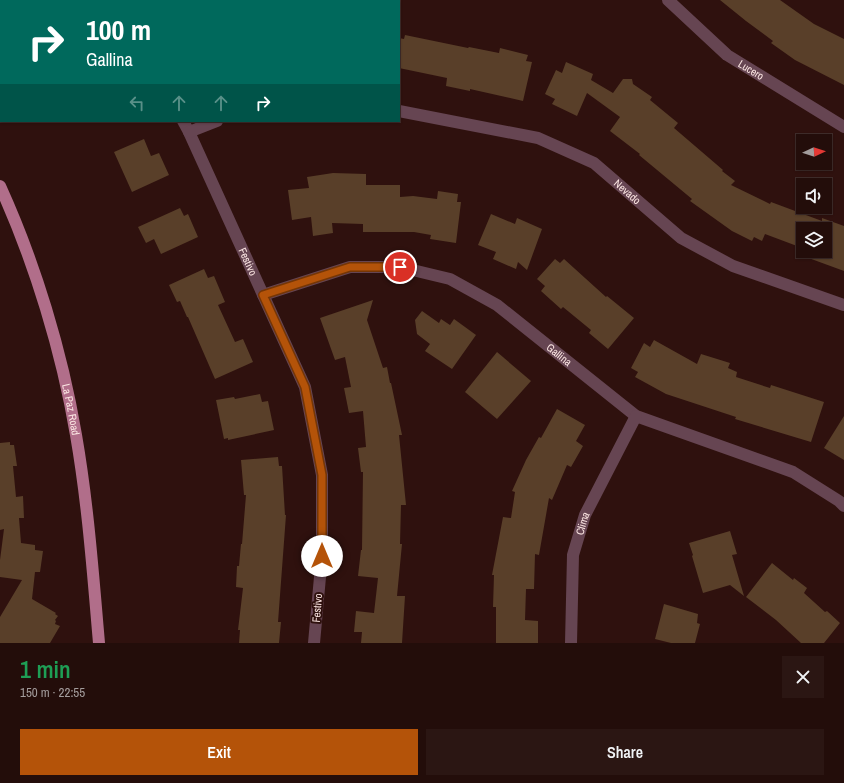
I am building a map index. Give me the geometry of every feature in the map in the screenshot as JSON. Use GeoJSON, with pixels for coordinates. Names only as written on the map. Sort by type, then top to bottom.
{"type":"FeatureCollection","features":[{"type":"Feature","properties":{"kind":"main road","name":"La Paz Road"},"geometry":{"type":"LineString","coordinates":[[0,186],[18,228],[32,268],[58,353],[69,397],[87,507],[99,643]]}},
{"type":"Feature","properties":{"kind":"street","name":"Lucero"},"geometry":{"type":"LineString","coordinates":[[668,0],[727,55],[844,127]]}},
{"type":"Feature","properties":{"kind":"street","name":"Nevado"},"geometry":{"type":"LineString","coordinates":[[400,112],[538,138],[594,163],[681,238],[733,266],[844,305]]}},
{"type":"Feature","properties":{"kind":"street","name":"Festivo"},"geometry":{"type":"LineString","coordinates":[[184,122],[305,387],[322,475],[322,556],[314,643]]}},
{"type":"Feature","properties":{"kind":"street"},"geometry":{"type":"LineString","coordinates":[[189,132],[214,122]]}},
{"type":"Feature","properties":{"kind":"street","name":"Gallina"},"geometry":{"type":"LineString","coordinates":[[263,295],[350,267],[400,267],[450,279],[497,305],[636,416],[794,472],[839,501],[844,506]]}},
{"type":"Feature","properties":{"kind":"street","name":"Clima"},"geometry":{"type":"LineString","coordinates":[[571,643],[573,555],[586,515],[636,416]]}},
{"type":"Feature","properties":{"kind":"building"},"geometry":{"type":"Polygon","coordinates":[[[720,0],[780,0],[814,24],[844,39],[844,85],[795,60],[771,43],[773,41],[720,0]]]}},
{"type":"Feature","properties":{"kind":"building"},"geometry":{"type":"Polygon","coordinates":[[[405,35],[468,48],[499,53],[500,48],[528,55],[526,61],[532,62],[523,101],[470,89],[470,91],[446,86],[447,78],[400,68],[400,38],[404,39],[405,35]]]}},
{"type":"Feature","properties":{"kind":"building"},"geometry":{"type":"Polygon","coordinates":[[[566,62],[593,74],[591,80],[613,93],[623,79],[632,79],[633,84],[652,97],[650,100],[678,123],[674,128],[735,181],[731,185],[770,204],[771,202],[796,211],[796,214],[803,214],[822,221],[822,218],[844,226],[844,271],[809,258],[832,258],[832,222],[796,222],[796,246],[765,234],[762,241],[754,237],[752,241],[732,231],[690,201],[692,199],[639,155],[640,154],[610,131],[620,117],[587,93],[577,116],[552,104],[555,99],[545,94],[556,70],[562,73],[566,62]]]}},
{"type":"Feature","properties":{"kind":"building"},"geometry":{"type":"Polygon","coordinates":[[[144,139],[151,156],[159,153],[169,175],[132,192],[114,152],[144,139]]]}},
{"type":"Feature","properties":{"kind":"building"},"geometry":{"type":"Polygon","coordinates":[[[333,173],[366,174],[366,185],[400,185],[400,197],[413,196],[437,199],[438,191],[458,194],[457,202],[461,202],[456,243],[430,239],[431,235],[414,232],[363,232],[363,224],[332,223],[333,233],[313,236],[311,217],[292,220],[288,190],[309,188],[307,177],[333,173]]]}},
{"type":"Feature","properties":{"kind":"building"},"geometry":{"type":"Polygon","coordinates":[[[180,208],[184,216],[188,214],[198,237],[161,254],[154,239],[146,243],[138,227],[180,208]]]}},
{"type":"Feature","properties":{"kind":"building"},"geometry":{"type":"Polygon","coordinates":[[[491,214],[515,224],[517,218],[542,229],[527,270],[518,262],[516,269],[493,259],[496,252],[478,245],[491,214]]]}},
{"type":"Feature","properties":{"kind":"building"},"geometry":{"type":"Polygon","coordinates":[[[555,259],[560,263],[564,259],[606,297],[607,296],[634,318],[608,349],[589,333],[591,330],[563,307],[561,309],[541,291],[545,286],[537,279],[555,259]]]}},
{"type":"Feature","properties":{"kind":"building"},"geometry":{"type":"Polygon","coordinates":[[[204,269],[208,278],[214,276],[225,302],[218,305],[235,342],[243,339],[253,362],[215,379],[188,317],[180,301],[177,302],[169,285],[204,269]]]}},
{"type":"Feature","properties":{"kind":"building"},"geometry":{"type":"Polygon","coordinates":[[[373,300],[367,320],[383,368],[387,367],[402,435],[399,435],[406,505],[401,505],[400,544],[402,544],[397,596],[405,596],[402,643],[361,643],[362,632],[354,632],[356,611],[374,613],[378,578],[358,576],[362,550],[363,472],[361,472],[358,448],[366,447],[363,411],[349,413],[344,388],[351,387],[345,357],[335,360],[320,318],[373,300]]]}},
{"type":"Feature","properties":{"kind":"building"},"geometry":{"type":"Polygon","coordinates":[[[422,311],[439,323],[441,319],[450,325],[454,319],[476,335],[452,369],[425,351],[430,344],[417,334],[415,320],[422,311]]]}},
{"type":"Feature","properties":{"kind":"building"},"geometry":{"type":"Polygon","coordinates":[[[654,340],[697,364],[701,354],[730,363],[728,368],[737,372],[736,377],[770,388],[771,385],[824,402],[811,442],[735,419],[736,417],[666,394],[635,377],[638,372],[631,368],[644,343],[650,347],[654,340]]]}},
{"type":"Feature","properties":{"kind":"building"},"geometry":{"type":"Polygon","coordinates":[[[497,352],[531,381],[497,419],[465,392],[497,352]]]}},
{"type":"Feature","properties":{"kind":"building"},"geometry":{"type":"Polygon","coordinates":[[[260,394],[262,402],[268,401],[274,430],[228,440],[228,438],[224,439],[216,400],[234,397],[235,399],[260,394]]]}},
{"type":"Feature","properties":{"kind":"building"},"geometry":{"type":"Polygon","coordinates":[[[557,409],[585,425],[576,441],[583,446],[571,467],[567,465],[552,500],[549,498],[539,555],[535,554],[534,589],[526,589],[525,620],[538,621],[538,643],[496,643],[496,607],[493,607],[494,575],[492,575],[503,517],[511,518],[515,492],[512,491],[526,460],[539,437],[541,438],[557,409]]]}},
{"type":"Feature","properties":{"kind":"building"},"geometry":{"type":"Polygon","coordinates":[[[844,416],[844,460],[824,448],[844,416]]]}},
{"type":"Feature","properties":{"kind":"building"},"geometry":{"type":"Polygon","coordinates":[[[10,442],[10,445],[14,445],[17,466],[13,466],[16,497],[23,496],[24,518],[19,518],[21,543],[35,545],[35,550],[43,551],[40,572],[35,572],[32,599],[56,613],[55,614],[58,616],[55,620],[55,624],[60,626],[50,643],[0,643],[0,617],[22,580],[0,577],[0,560],[4,529],[0,530],[0,443],[10,442]]]}},
{"type":"Feature","properties":{"kind":"building"},"geometry":{"type":"Polygon","coordinates":[[[278,457],[279,466],[282,466],[286,515],[278,622],[281,622],[279,643],[239,643],[240,630],[238,630],[243,588],[236,587],[237,566],[239,566],[242,544],[246,495],[244,495],[241,460],[278,457]]]}},
{"type":"Feature","properties":{"kind":"building"},"geometry":{"type":"Polygon","coordinates":[[[730,531],[737,554],[732,555],[744,596],[730,585],[703,593],[689,543],[730,531]]]}},
{"type":"Feature","properties":{"kind":"building"},"geometry":{"type":"Polygon","coordinates":[[[772,563],[793,580],[794,578],[807,588],[804,593],[840,623],[824,643],[801,643],[776,620],[746,597],[772,563]]]}},
{"type":"Feature","properties":{"kind":"building"},"geometry":{"type":"Polygon","coordinates":[[[664,604],[698,614],[697,623],[700,624],[695,643],[671,643],[655,639],[664,604]]]}},
{"type":"Feature","properties":{"kind":"route"},"geometry":{"type":"LineString","coordinates":[[322,556],[322,475],[305,387],[263,295],[350,267],[400,267]]}}]}
